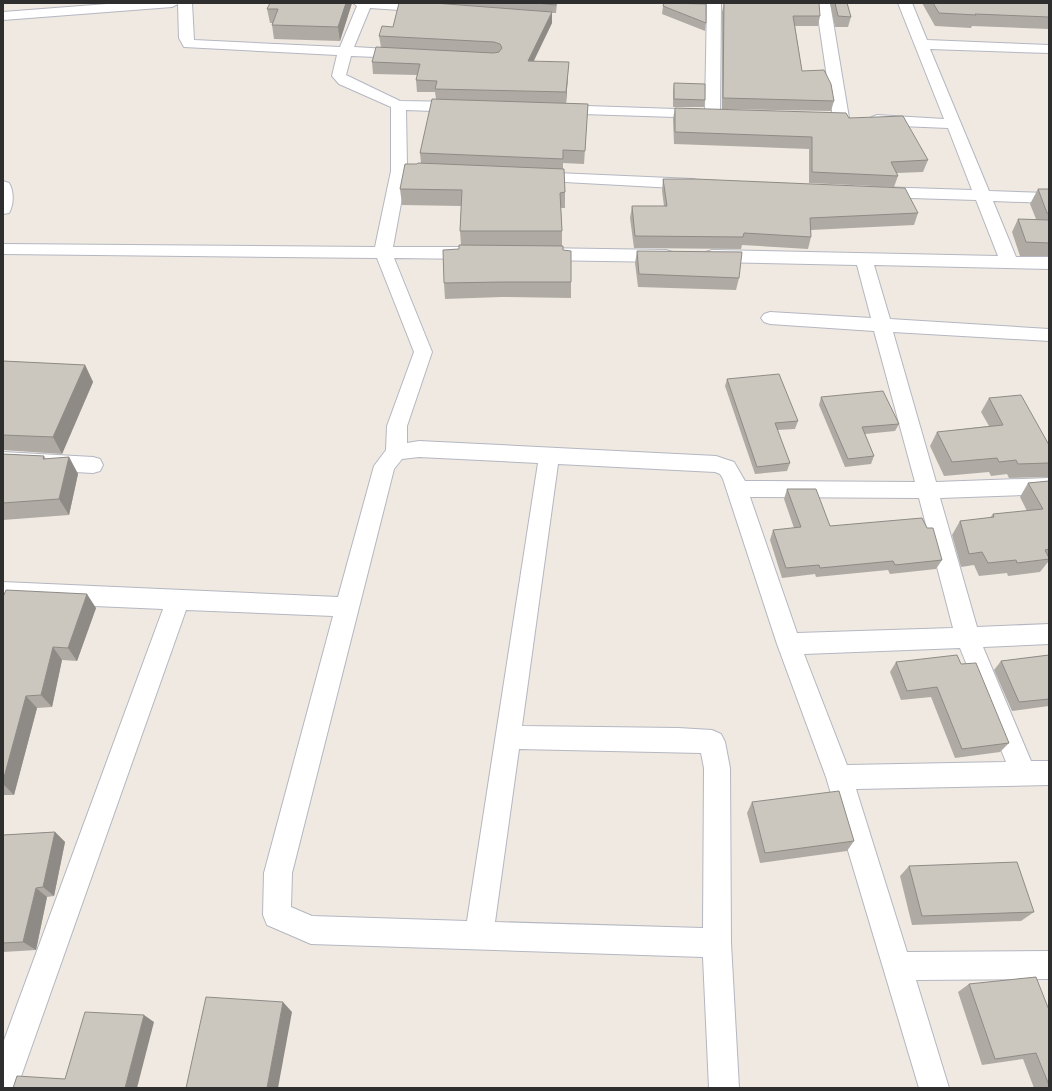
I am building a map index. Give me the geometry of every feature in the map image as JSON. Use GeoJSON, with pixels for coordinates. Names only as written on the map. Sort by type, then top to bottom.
{"type":"FeatureCollection","features":[{"type":"Feature","properties":{"kind":"street"},"geometry":{"type":"LineString","coordinates":[[3,16],[172,3]]}},
{"type":"Feature","properties":{"kind":"street"},"geometry":{"type":"LineString","coordinates":[[185,3],[186,38],[189,44],[416,55]]}},
{"type":"Feature","properties":{"kind":"street"},"geometry":{"type":"LineString","coordinates":[[360,3],[442,10]]}},
{"type":"Feature","properties":{"kind":"street"},"geometry":{"type":"LineString","coordinates":[[365,3],[339,71],[340,76],[344,81],[398,105],[477,108]]}},
{"type":"Feature","properties":{"kind":"street"},"geometry":{"type":"LineString","coordinates":[[712,115],[714,3]]}},
{"type":"Feature","properties":{"kind":"street"},"geometry":{"type":"LineString","coordinates":[[822,3],[846,119],[954,124]]}},
{"type":"Feature","properties":{"kind":"street"},"geometry":{"type":"LineString","coordinates":[[905,3],[1009,262]]}},
{"type":"Feature","properties":{"kind":"street"},"geometry":{"type":"LineString","coordinates":[[922,44],[1049,49]]}},
{"type":"Feature","properties":{"kind":"street"},"geometry":{"type":"LineString","coordinates":[[398,105],[399,171],[382,252],[423,352],[397,426],[396,452],[384,466],[278,873],[277,915],[311,930],[717,943]]}},
{"type":"Feature","properties":{"kind":"street"},"geometry":{"type":"LineString","coordinates":[[540,110],[727,115]]}},
{"type":"Feature","properties":{"kind":"street"},"geometry":{"type":"LineString","coordinates":[[399,171],[446,173]]}},
{"type":"Feature","properties":{"kind":"street"},"geometry":{"type":"LineString","coordinates":[[517,176],[707,184]]}},
{"type":"Feature","properties":{"kind":"street"},"geometry":{"type":"LineString","coordinates":[[3,186],[6,195],[3,209]]}},
{"type":"Feature","properties":{"kind":"street"},"geometry":{"type":"LineString","coordinates":[[865,192],[1049,198]]}},
{"type":"Feature","properties":{"kind":"street"},"geometry":{"type":"LineString","coordinates":[[3,249],[490,253]]}},
{"type":"Feature","properties":{"kind":"street"},"geometry":{"type":"LineString","coordinates":[[521,254],[1049,263]]}},
{"type":"Feature","properties":{"kind":"street"},"geometry":{"type":"LineString","coordinates":[[864,259],[968,638],[1023,773]]}},
{"type":"Feature","properties":{"kind":"street"},"geometry":{"type":"LineString","coordinates":[[770,318],[1049,335]]}},
{"type":"Feature","properties":{"kind":"street"},"geometry":{"type":"LineString","coordinates":[[396,452],[419,449],[716,464],[727,468],[733,477],[790,644],[839,777],[934,1088]]}},
{"type":"Feature","properties":{"kind":"street"},"geometry":{"type":"LineString","coordinates":[[479,935],[548,456]]}},
{"type":"Feature","properties":{"kind":"street"},"geometry":{"type":"LineString","coordinates":[[3,460],[93,465]]}},
{"type":"Feature","properties":{"kind":"street"},"geometry":{"type":"LineString","coordinates":[[737,489],[928,490],[1049,486]]}},
{"type":"Feature","properties":{"kind":"street"},"geometry":{"type":"LineString","coordinates":[[3,592],[347,607]]}},
{"type":"Feature","properties":{"kind":"street"},"geometry":{"type":"LineString","coordinates":[[3,1085],[178,599]]}},
{"type":"Feature","properties":{"kind":"street"},"geometry":{"type":"LineString","coordinates":[[790,644],[1049,634]]}},
{"type":"Feature","properties":{"kind":"street"},"geometry":{"type":"LineString","coordinates":[[508,737],[712,742],[717,768],[717,943],[724,1088]]}},
{"type":"Feature","properties":{"kind":"street"},"geometry":{"type":"LineString","coordinates":[[839,777],[1049,773]]}},
{"type":"Feature","properties":{"kind":"street"},"geometry":{"type":"LineString","coordinates":[[897,966],[1049,965]]}},
{"type":"Feature","properties":{"kind":"building"},"geometry":{"type":"Polygon","coordinates":[[[270,3],[346,3],[338,27],[272,25],[278,9],[267,9],[270,3]]]}},
{"type":"Feature","properties":{"kind":"building"},"geometry":{"type":"Polygon","coordinates":[[[399,3],[434,3],[552,12],[528,61],[569,62],[566,92],[435,89],[437,81],[416,80],[420,64],[372,62],[376,47],[494,53],[499,52],[502,48],[500,44],[494,42],[379,36],[382,26],[393,27],[399,3]]]}},
{"type":"Feature","properties":{"kind":"building"},"geometry":{"type":"Polygon","coordinates":[[[536,3],[556,3],[556,5],[536,3]]]}},
{"type":"Feature","properties":{"kind":"building"},"geometry":{"type":"Polygon","coordinates":[[[664,3],[706,4],[706,23],[663,6],[664,3]]]}},
{"type":"Feature","properties":{"kind":"building"},"geometry":{"type":"Polygon","coordinates":[[[724,3],[819,3],[820,16],[793,16],[802,71],[824,70],[831,84],[834,101],[723,98],[724,3]]]}},
{"type":"Feature","properties":{"kind":"building"},"geometry":{"type":"Polygon","coordinates":[[[835,3],[847,3],[851,17],[838,16],[835,3]]]}},
{"type":"Feature","properties":{"kind":"building"},"geometry":{"type":"Polygon","coordinates":[[[933,3],[1049,3],[1049,17],[939,13],[933,3]]]}},
{"type":"Feature","properties":{"kind":"building"},"geometry":{"type":"Polygon","coordinates":[[[674,83],[705,84],[705,100],[674,99],[674,83]]]}},
{"type":"Feature","properties":{"kind":"building"},"geometry":{"type":"Polygon","coordinates":[[[432,99],[588,104],[585,151],[563,150],[563,159],[420,153],[432,99]]]}},
{"type":"Feature","properties":{"kind":"building"},"geometry":{"type":"Polygon","coordinates":[[[675,108],[846,113],[849,118],[903,116],[928,160],[891,162],[898,176],[812,172],[812,137],[675,132],[675,108]]]}},
{"type":"Feature","properties":{"kind":"building"},"geometry":{"type":"Polygon","coordinates":[[[418,163],[564,169],[565,192],[560,193],[562,231],[460,231],[462,190],[400,189],[405,164],[418,163]]]}},
{"type":"Feature","properties":{"kind":"building"},"geometry":{"type":"Polygon","coordinates":[[[663,179],[905,188],[918,213],[810,218],[811,237],[744,233],[743,237],[635,236],[632,206],[667,206],[663,179]]]}},
{"type":"Feature","properties":{"kind":"building"},"geometry":{"type":"Polygon","coordinates":[[[1038,189],[1049,189],[1049,213],[1047,213],[1038,189]]]}},
{"type":"Feature","properties":{"kind":"building"},"geometry":{"type":"Polygon","coordinates":[[[1018,219],[1049,220],[1049,243],[1026,242],[1018,219]]]}},
{"type":"Feature","properties":{"kind":"building"},"geometry":{"type":"Polygon","coordinates":[[[459,245],[563,246],[563,250],[571,251],[571,282],[444,283],[443,250],[459,249],[459,245]]]}},
{"type":"Feature","properties":{"kind":"building"},"geometry":{"type":"Polygon","coordinates":[[[637,251],[742,252],[739,278],[639,274],[637,251]]]}},
{"type":"Feature","properties":{"kind":"building"},"geometry":{"type":"Polygon","coordinates":[[[3,361],[85,365],[53,437],[3,435],[3,361]]]}},
{"type":"Feature","properties":{"kind":"building"},"geometry":{"type":"Polygon","coordinates":[[[779,374],[798,421],[775,423],[790,463],[757,467],[727,379],[779,374]]]}},
{"type":"Feature","properties":{"kind":"building"},"geometry":{"type":"Polygon","coordinates":[[[883,391],[899,424],[862,427],[874,456],[848,459],[821,397],[883,391]]]}},
{"type":"Feature","properties":{"kind":"building"},"geometry":{"type":"Polygon","coordinates":[[[1021,395],[1049,445],[1049,463],[1018,464],[1016,460],[999,462],[997,458],[952,462],[937,432],[1003,425],[989,398],[1021,395]]]}},
{"type":"Feature","properties":{"kind":"building"},"geometry":{"type":"Polygon","coordinates":[[[3,454],[44,456],[43,459],[69,457],[59,499],[3,503],[3,454]]]}},
{"type":"Feature","properties":{"kind":"building"},"geometry":{"type":"Polygon","coordinates":[[[1049,481],[1049,549],[1045,550],[1049,559],[1017,563],[1016,560],[988,563],[982,552],[969,554],[960,521],[994,517],[993,514],[1043,509],[1028,483],[1049,481]]]}},
{"type":"Feature","properties":{"kind":"building"},"geometry":{"type":"Polygon","coordinates":[[[787,489],[816,489],[830,526],[922,518],[927,528],[933,528],[942,560],[895,565],[893,561],[820,568],[819,565],[786,568],[773,530],[801,527],[787,489]]]}},
{"type":"Feature","properties":{"kind":"building"},"geometry":{"type":"Polygon","coordinates":[[[6,590],[87,594],[68,648],[53,647],[41,695],[26,696],[3,781],[3,597],[6,590]]]}},
{"type":"Feature","properties":{"kind":"building"},"geometry":{"type":"Polygon","coordinates":[[[957,655],[961,664],[976,663],[1009,743],[962,749],[937,687],[907,691],[896,662],[957,655]]]}},
{"type":"Feature","properties":{"kind":"building"},"geometry":{"type":"Polygon","coordinates":[[[1049,655],[1049,699],[1019,702],[1001,661],[1049,655]]]}},
{"type":"Feature","properties":{"kind":"building"},"geometry":{"type":"Polygon","coordinates":[[[839,791],[854,841],[765,853],[752,802],[839,791]]]}},
{"type":"Feature","properties":{"kind":"building"},"geometry":{"type":"Polygon","coordinates":[[[55,832],[43,887],[36,888],[23,942],[3,943],[3,835],[55,832]]]}},
{"type":"Feature","properties":{"kind":"building"},"geometry":{"type":"Polygon","coordinates":[[[1017,862],[1034,912],[922,916],[909,866],[1017,862]]]}},
{"type":"Feature","properties":{"kind":"building"},"geometry":{"type":"Polygon","coordinates":[[[1036,977],[1049,1010],[1049,1085],[1036,1053],[995,1059],[969,984],[1036,977]]]}},
{"type":"Feature","properties":{"kind":"building"},"geometry":{"type":"Polygon","coordinates":[[[206,997],[283,1002],[267,1088],[186,1088],[206,997]]]}},
{"type":"Feature","properties":{"kind":"building"},"geometry":{"type":"Polygon","coordinates":[[[85,1012],[144,1015],[125,1088],[13,1088],[17,1076],[65,1079],[85,1012]]]}}]}
